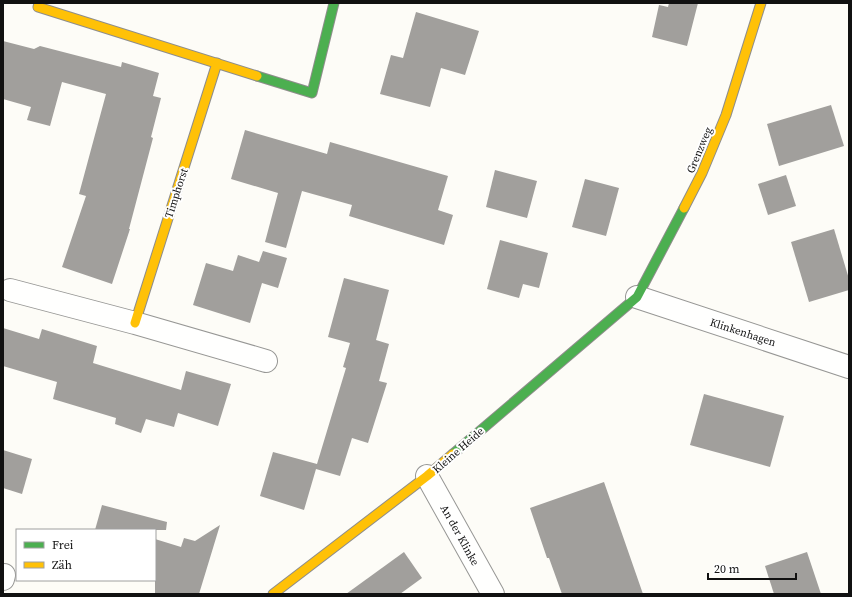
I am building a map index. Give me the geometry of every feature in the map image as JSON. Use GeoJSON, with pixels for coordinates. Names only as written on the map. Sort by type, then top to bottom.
{"type":"FeatureCollection","features":[{"type":"Feature","properties":{"kind":"street"},"geometry":{"type":"LineString","coordinates":[[39,3],[38,7],[312,93],[334,3]]}},
{"type":"Feature","properties":{"kind":"street","name":"Grenzweg"},"geometry":{"type":"LineString","coordinates":[[637,296],[702,173],[726,114],[762,3]]}},
{"type":"Feature","properties":{"kind":"street","name":"Timphorst"},"geometry":{"type":"LineString","coordinates":[[135,323],[217,63]]}},
{"type":"Feature","properties":{"kind":"street"},"geometry":{"type":"LineString","coordinates":[[10,290],[266,360]]}},
{"type":"Feature","properties":{"kind":"street","name":"Klinkenhagen"},"geometry":{"type":"LineString","coordinates":[[637,296],[849,367]]}},
{"type":"Feature","properties":{"kind":"street","name":"Kleine Heide"},"geometry":{"type":"LineString","coordinates":[[273,594],[427,476],[637,296]]}},
{"type":"Feature","properties":{"kind":"street","name":"An der Klinke"},"geometry":{"type":"LineString","coordinates":[[427,476],[493,594]]}},
{"type":"Feature","properties":{"kind":"building"},"geometry":{"type":"Polygon","coordinates":[[[669,3],[698,3],[687,46],[652,37],[659,5],[668,7],[669,3]]]}},
{"type":"Feature","properties":{"kind":"building"},"geometry":{"type":"Polygon","coordinates":[[[416,12],[479,31],[465,75],[441,68],[430,107],[380,94],[391,55],[403,58],[416,12]]]}},
{"type":"Feature","properties":{"kind":"building"},"geometry":{"type":"Polygon","coordinates":[[[3,41],[34,49],[40,46],[121,67],[122,62],[159,73],[153,96],[161,98],[151,137],[153,138],[130,229],[112,284],[62,267],[86,196],[79,194],[106,94],[62,82],[50,126],[27,120],[31,107],[3,99],[3,41]]]}},
{"type":"Feature","properties":{"kind":"building"},"geometry":{"type":"Polygon","coordinates":[[[831,105],[844,146],[779,166],[767,124],[831,105]]]}},
{"type":"Feature","properties":{"kind":"building"},"geometry":{"type":"Polygon","coordinates":[[[245,130],[327,154],[330,142],[448,176],[438,210],[453,215],[444,245],[349,216],[352,205],[302,191],[286,248],[265,242],[278,193],[231,179],[245,130]]]}},
{"type":"Feature","properties":{"kind":"building"},"geometry":{"type":"Polygon","coordinates":[[[495,170],[537,181],[527,218],[486,207],[495,170]]]}},
{"type":"Feature","properties":{"kind":"building"},"geometry":{"type":"Polygon","coordinates":[[[786,175],[796,206],[768,215],[758,184],[786,175]]]}},
{"type":"Feature","properties":{"kind":"building"},"geometry":{"type":"Polygon","coordinates":[[[585,179],[619,188],[606,236],[572,227],[585,179]]]}},
{"type":"Feature","properties":{"kind":"building"},"geometry":{"type":"Polygon","coordinates":[[[834,229],[849,279],[849,290],[809,302],[791,242],[834,229]]]}},
{"type":"Feature","properties":{"kind":"building"},"geometry":{"type":"Polygon","coordinates":[[[500,240],[548,253],[539,288],[523,284],[519,298],[487,289],[500,240]]]}},
{"type":"Feature","properties":{"kind":"building"},"geometry":{"type":"Polygon","coordinates":[[[263,251],[287,258],[278,288],[262,283],[250,323],[193,305],[206,263],[233,271],[238,255],[259,262],[263,251]]]}},
{"type":"Feature","properties":{"kind":"building"},"geometry":{"type":"Polygon","coordinates":[[[344,278],[389,290],[376,340],[389,344],[379,381],[387,383],[368,443],[352,438],[340,476],[316,469],[304,510],[260,496],[273,452],[317,464],[346,368],[343,367],[350,343],[328,337],[344,278]]]}},
{"type":"Feature","properties":{"kind":"building"},"geometry":{"type":"Polygon","coordinates":[[[3,328],[39,339],[42,329],[97,346],[93,363],[181,390],[186,371],[231,384],[218,426],[178,413],[174,427],[146,419],[141,433],[115,424],[116,418],[53,399],[57,382],[3,366],[3,328]]]}},
{"type":"Feature","properties":{"kind":"building"},"geometry":{"type":"Polygon","coordinates":[[[704,394],[784,416],[770,467],[690,445],[704,394]]]}},
{"type":"Feature","properties":{"kind":"building"},"geometry":{"type":"Polygon","coordinates":[[[3,450],[32,459],[22,494],[3,488],[3,450]]]}},
{"type":"Feature","properties":{"kind":"building"},"geometry":{"type":"Polygon","coordinates":[[[604,482],[643,594],[562,594],[549,558],[547,558],[530,508],[604,482]]]}},
{"type":"Feature","properties":{"kind":"building"},"geometry":{"type":"Polygon","coordinates":[[[102,505],[167,522],[166,530],[95,529],[102,505]]]}},
{"type":"Feature","properties":{"kind":"building"},"geometry":{"type":"Polygon","coordinates":[[[220,525],[199,594],[155,594],[156,539],[181,547],[184,538],[195,541],[220,525]]]}},
{"type":"Feature","properties":{"kind":"building"},"geometry":{"type":"Polygon","coordinates":[[[404,552],[422,578],[400,594],[346,594],[404,552]]]}},
{"type":"Feature","properties":{"kind":"building"},"geometry":{"type":"Polygon","coordinates":[[[807,552],[821,594],[774,594],[765,566],[807,552]]]}},
{"type":"Feature","properties":{"kind":"traffic: fast"},"geometry":{"type":"LineString","coordinates":[[257,76],[312,93],[334,3]]}},
{"type":"Feature","properties":{"kind":"traffic: fast"},"geometry":{"type":"LineString","coordinates":[[453,454],[637,297],[684,208]]}},
{"type":"Feature","properties":{"kind":"traffic: slow"},"geometry":{"type":"LineString","coordinates":[[39,3],[38,7],[257,76]]}},
{"type":"Feature","properties":{"kind":"traffic: slow"},"geometry":{"type":"LineString","coordinates":[[684,208],[702,173],[726,115],[761,3]]}},
{"type":"Feature","properties":{"kind":"traffic: slow"},"geometry":{"type":"LineString","coordinates":[[135,323],[217,63]]}},
{"type":"Feature","properties":{"kind":"traffic: slow"},"geometry":{"type":"LineString","coordinates":[[273,594],[427,476],[453,454]]}}]}
